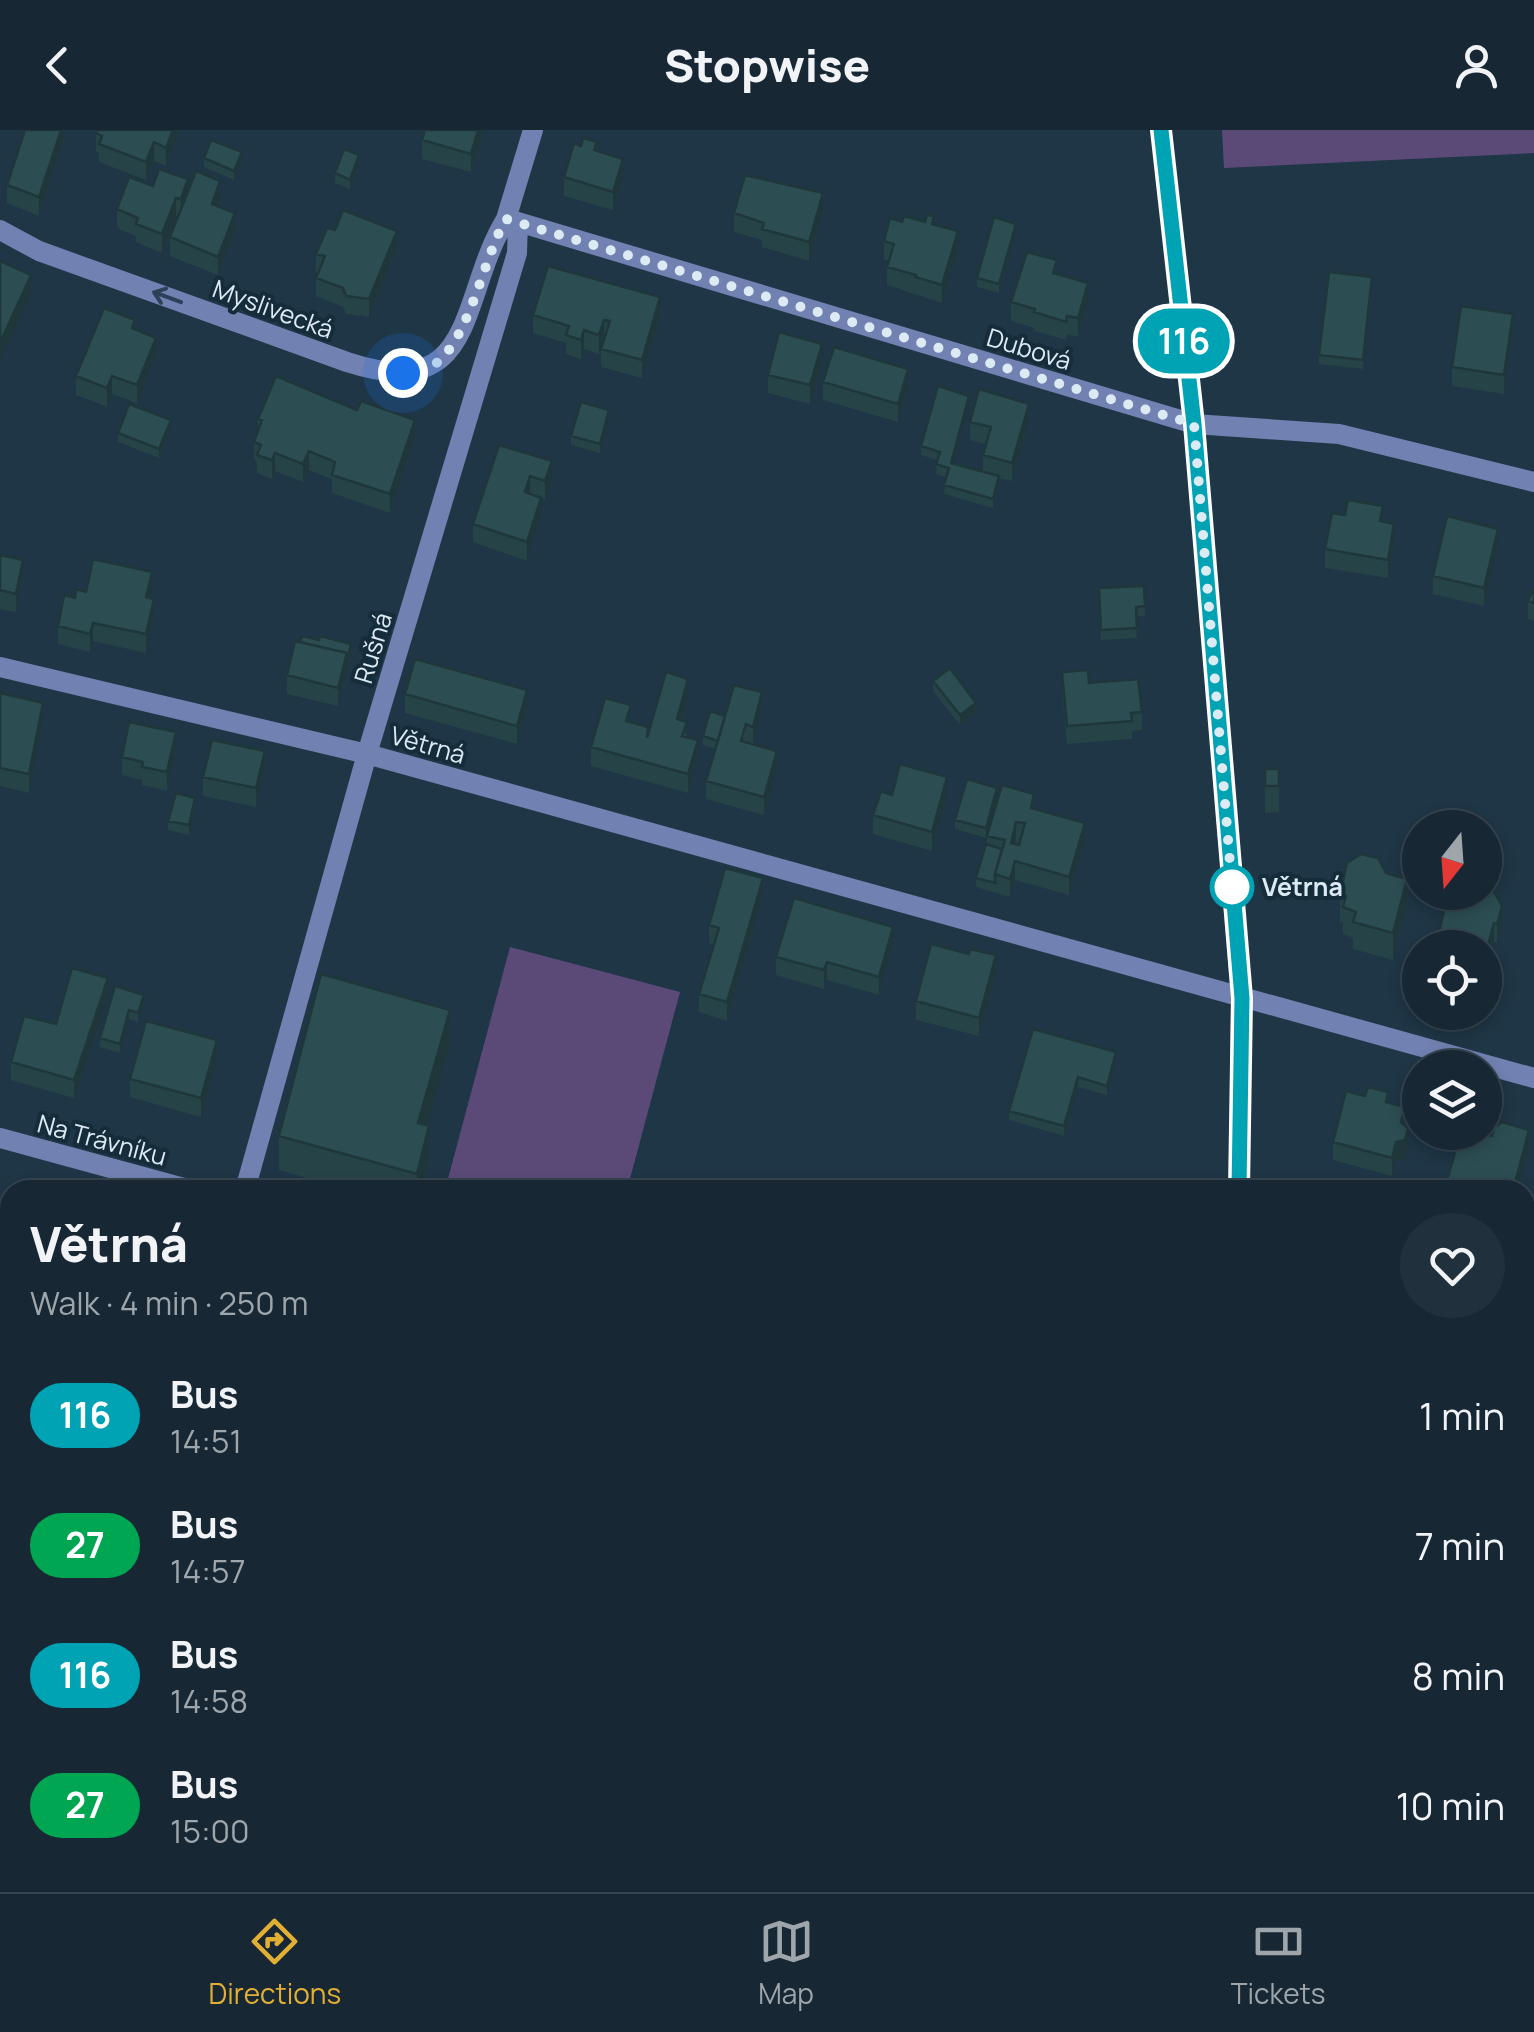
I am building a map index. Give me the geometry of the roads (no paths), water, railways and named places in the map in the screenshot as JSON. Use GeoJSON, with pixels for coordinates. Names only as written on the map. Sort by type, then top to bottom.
{"type":"FeatureCollection","features":[{"type":"Feature","properties":{"kind":"street","name":"Rušná"},"geometry":{"type":"LineString","coordinates":[[248,1180],[367,754],[517,253],[512,221],[533,130]]}},
{"type":"Feature","properties":{"kind":"street"},"geometry":{"type":"LineString","coordinates":[[1161,130],[1194,424],[1242,998],[1239,1180]]}},
{"type":"Feature","properties":{"kind":"street","name":"Myslivecká"},"geometry":{"type":"LineString","coordinates":[[0,230],[39,251],[347,362],[378,372],[403,373],[429,368],[448,352],[463,330],[492,242],[512,221]]}},
{"type":"Feature","properties":{"kind":"street","name":"Dubová"},"geometry":{"type":"LineString","coordinates":[[512,221],[1194,424],[1338,434],[1534,482]]}},
{"type":"Feature","properties":{"kind":"street","name":"Větrná"},"geometry":{"type":"LineString","coordinates":[[0,667],[367,754],[1534,1078]]}},
{"type":"Feature","properties":{"kind":"street","name":"Na Trávníku"},"geometry":{"type":"LineString","coordinates":[[0,1138],[154,1180]]}},
{"type":"Feature","properties":{"kind":"place","name":"Větrná"},"geometry":{"type":"Point","coordinates":[1232,887]}}]}
